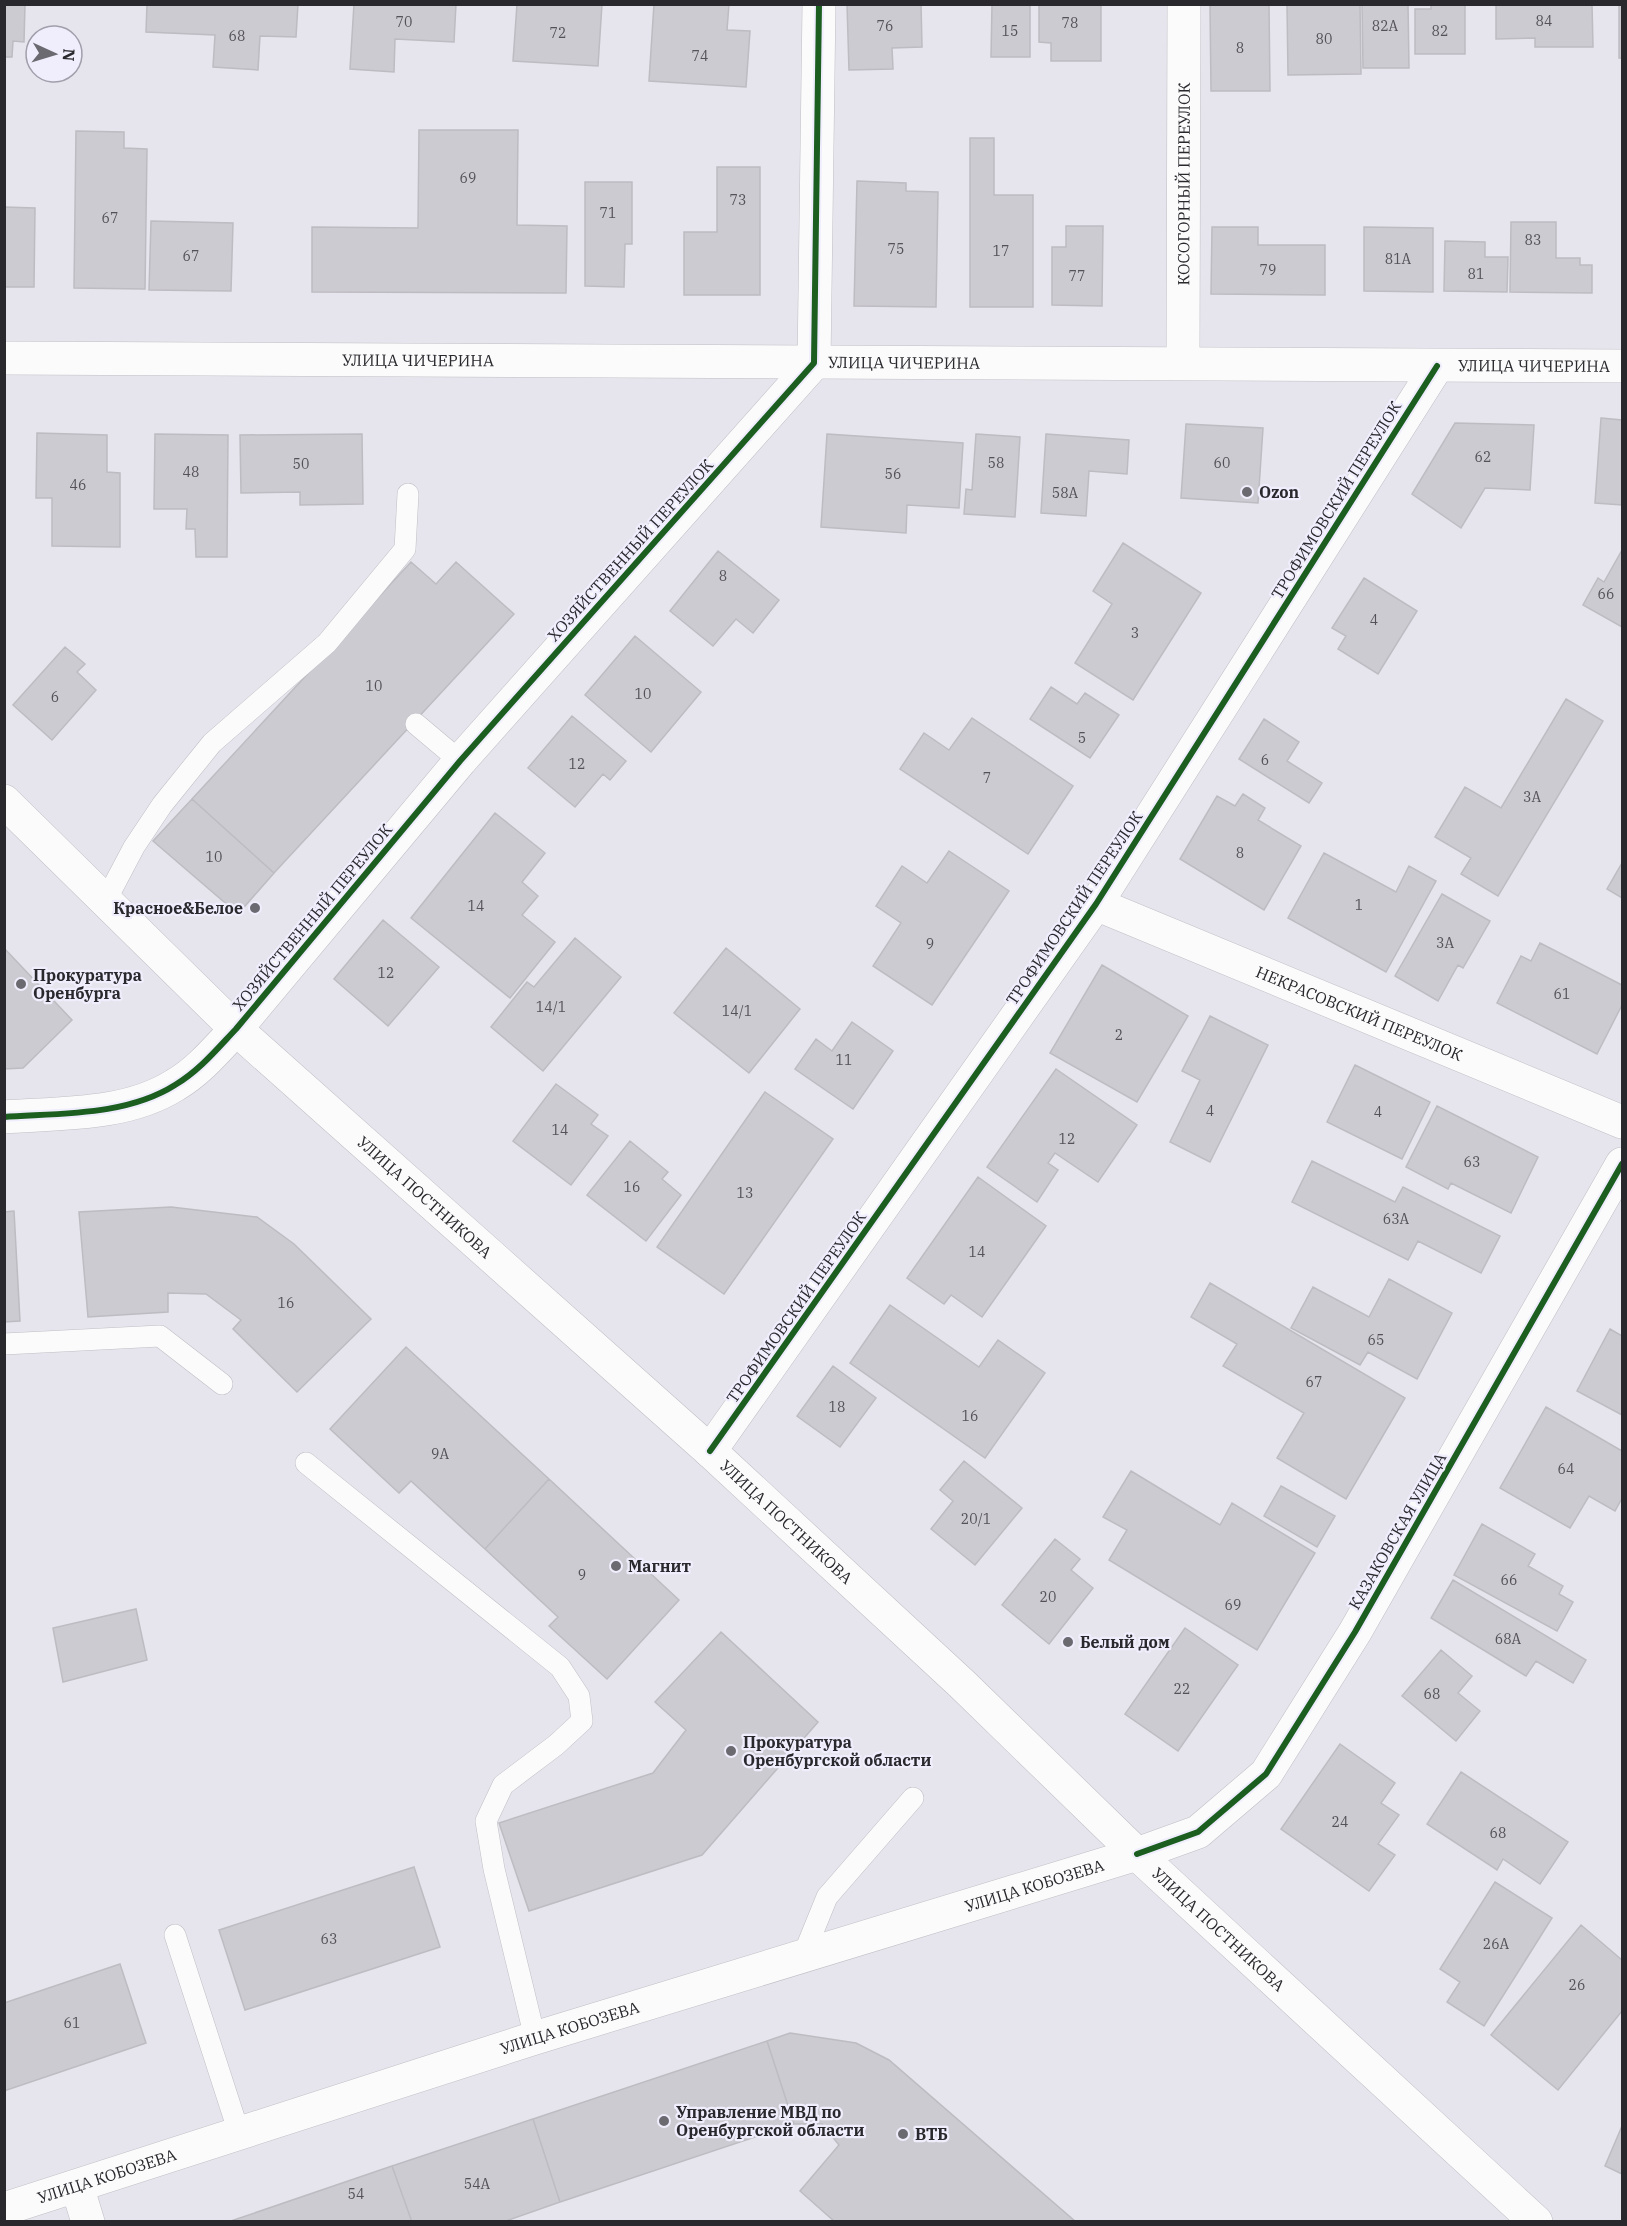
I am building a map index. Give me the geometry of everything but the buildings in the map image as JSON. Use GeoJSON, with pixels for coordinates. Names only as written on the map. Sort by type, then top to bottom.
{"type":"FeatureCollection","features":[{"type":"Feature","properties":{"kind":"main road"},"geometry":{"type":"LineString","coordinates":[[814,363],[819,4]]}},
{"type":"Feature","properties":{"kind":"main road","name":"КОСОГОРНЫЙ ПЕРЕУЛОК"},"geometry":{"type":"LineString","coordinates":[[1183,362],[1184,4]]}},
{"type":"Feature","properties":{"kind":"main road","name":"УЛИЦА ЧИЧЕРИНА"},"geometry":{"type":"LineString","coordinates":[[4,358],[814,363],[1183,362],[1623,366]]}},
{"type":"Feature","properties":{"kind":"main road","name":"ХОЗЯЙСТВЕННЫЙ ПЕРЕУЛОК"},"geometry":{"type":"LineString","coordinates":[[4,1117],[92,1111],[144,1099],[174,1086],[199,1068],[236,1029],[460,761],[814,363]]}},
{"type":"Feature","properties":{"kind":"main road","name":"ТРОФИМОВСКИЙ ПЕРЕУЛОК"},"geometry":{"type":"LineString","coordinates":[[711,1451],[1096,904],[1437,366]]}},
{"type":"Feature","properties":{"kind":"main road","name":"УЛИЦА ПОСТНИКОВА"},"geometry":{"type":"LineString","coordinates":[[4,801],[236,1029],[711,1451],[962,1684],[1137,1854],[1536,2222]]}},
{"type":"Feature","properties":{"kind":"main road","name":"НЕКРАСОВСКИЙ ПЕРЕУЛОК"},"geometry":{"type":"LineString","coordinates":[[1096,904],[1623,1122]]}},
{"type":"Feature","properties":{"kind":"main road","name":"КАЗАКОВСКАЯ УЛИЦА"},"geometry":{"type":"LineString","coordinates":[[1137,1854],[1198,1832],[1266,1774],[1355,1632],[1623,1164]]}},
{"type":"Feature","properties":{"kind":"main road","name":"УЛИЦА КОБОЗЕВА"},"geometry":{"type":"LineString","coordinates":[[4,2209],[535,2038],[1137,1854]]}},
{"type":"Feature","properties":{"kind":"main road"},"geometry":{"type":"LineString","coordinates":[[77,2186],[88,2222]]}},
{"type":"Feature","properties":{"kind":"lane"},"geometry":{"type":"LineString","coordinates":[[106,900],[134,847],[212,743],[330,646],[405,549],[408,494]]}},
{"type":"Feature","properties":{"kind":"lane"},"geometry":{"type":"LineString","coordinates":[[416,723],[460,761]]}},
{"type":"Feature","properties":{"kind":"lane"},"geometry":{"type":"LineString","coordinates":[[4,1344],[160,1336],[222,1384]]}},
{"type":"Feature","properties":{"kind":"lane"},"geometry":{"type":"LineString","coordinates":[[306,1463],[560,1667],[579,1696],[582,1721],[556,1745],[503,1785],[486,1821],[494,1869],[535,2038]]}},
{"type":"Feature","properties":{"kind":"lane"},"geometry":{"type":"LineString","coordinates":[[803,1956],[827,1897],[913,1798]]}},
{"type":"Feature","properties":{"kind":"lane"},"geometry":{"type":"LineString","coordinates":[[175,1935],[239,2133]]}},
{"type":"Feature","properties":{"kind":"cycle path"},"geometry":{"type":"LineString","coordinates":[[4,1117],[92,1111],[135,1103],[175,1085],[200,1066],[236,1029],[460,761],[814,363],[819,4]]}},
{"type":"Feature","properties":{"kind":"cycle path"},"geometry":{"type":"LineString","coordinates":[[710,1451],[1096,904],[1437,366]]}},
{"type":"Feature","properties":{"kind":"cycle path"},"geometry":{"type":"LineString","coordinates":[[1137,1854],[1198,1832],[1266,1774],[1355,1632],[1622,1164]]}},
{"type":"Feature","properties":{"kind":"place","name":"Ozon"},"geometry":{"type":"Point","coordinates":[1247,492]}},
{"type":"Feature","properties":{"kind":"place","name":"Красное&Белое"},"geometry":{"type":"Point","coordinates":[255,908]}},
{"type":"Feature","properties":{"kind":"place","name":"Прокуратура Оренбурга"},"geometry":{"type":"Point","coordinates":[21,984]}},
{"type":"Feature","properties":{"kind":"place","name":"Магнит"},"geometry":{"type":"Point","coordinates":[616,1566]}},
{"type":"Feature","properties":{"kind":"place","name":"Белый дом"},"geometry":{"type":"Point","coordinates":[1068,1642]}},
{"type":"Feature","properties":{"kind":"place","name":"Прокуратура Оренбургской области"},"geometry":{"type":"Point","coordinates":[731,1751]}},
{"type":"Feature","properties":{"kind":"place","name":"Управление МВД по Оренбургской области"},"geometry":{"type":"Point","coordinates":[664,2121]}},
{"type":"Feature","properties":{"kind":"place","name":"ВТБ"},"geometry":{"type":"Point","coordinates":[903,2134]}}]}
